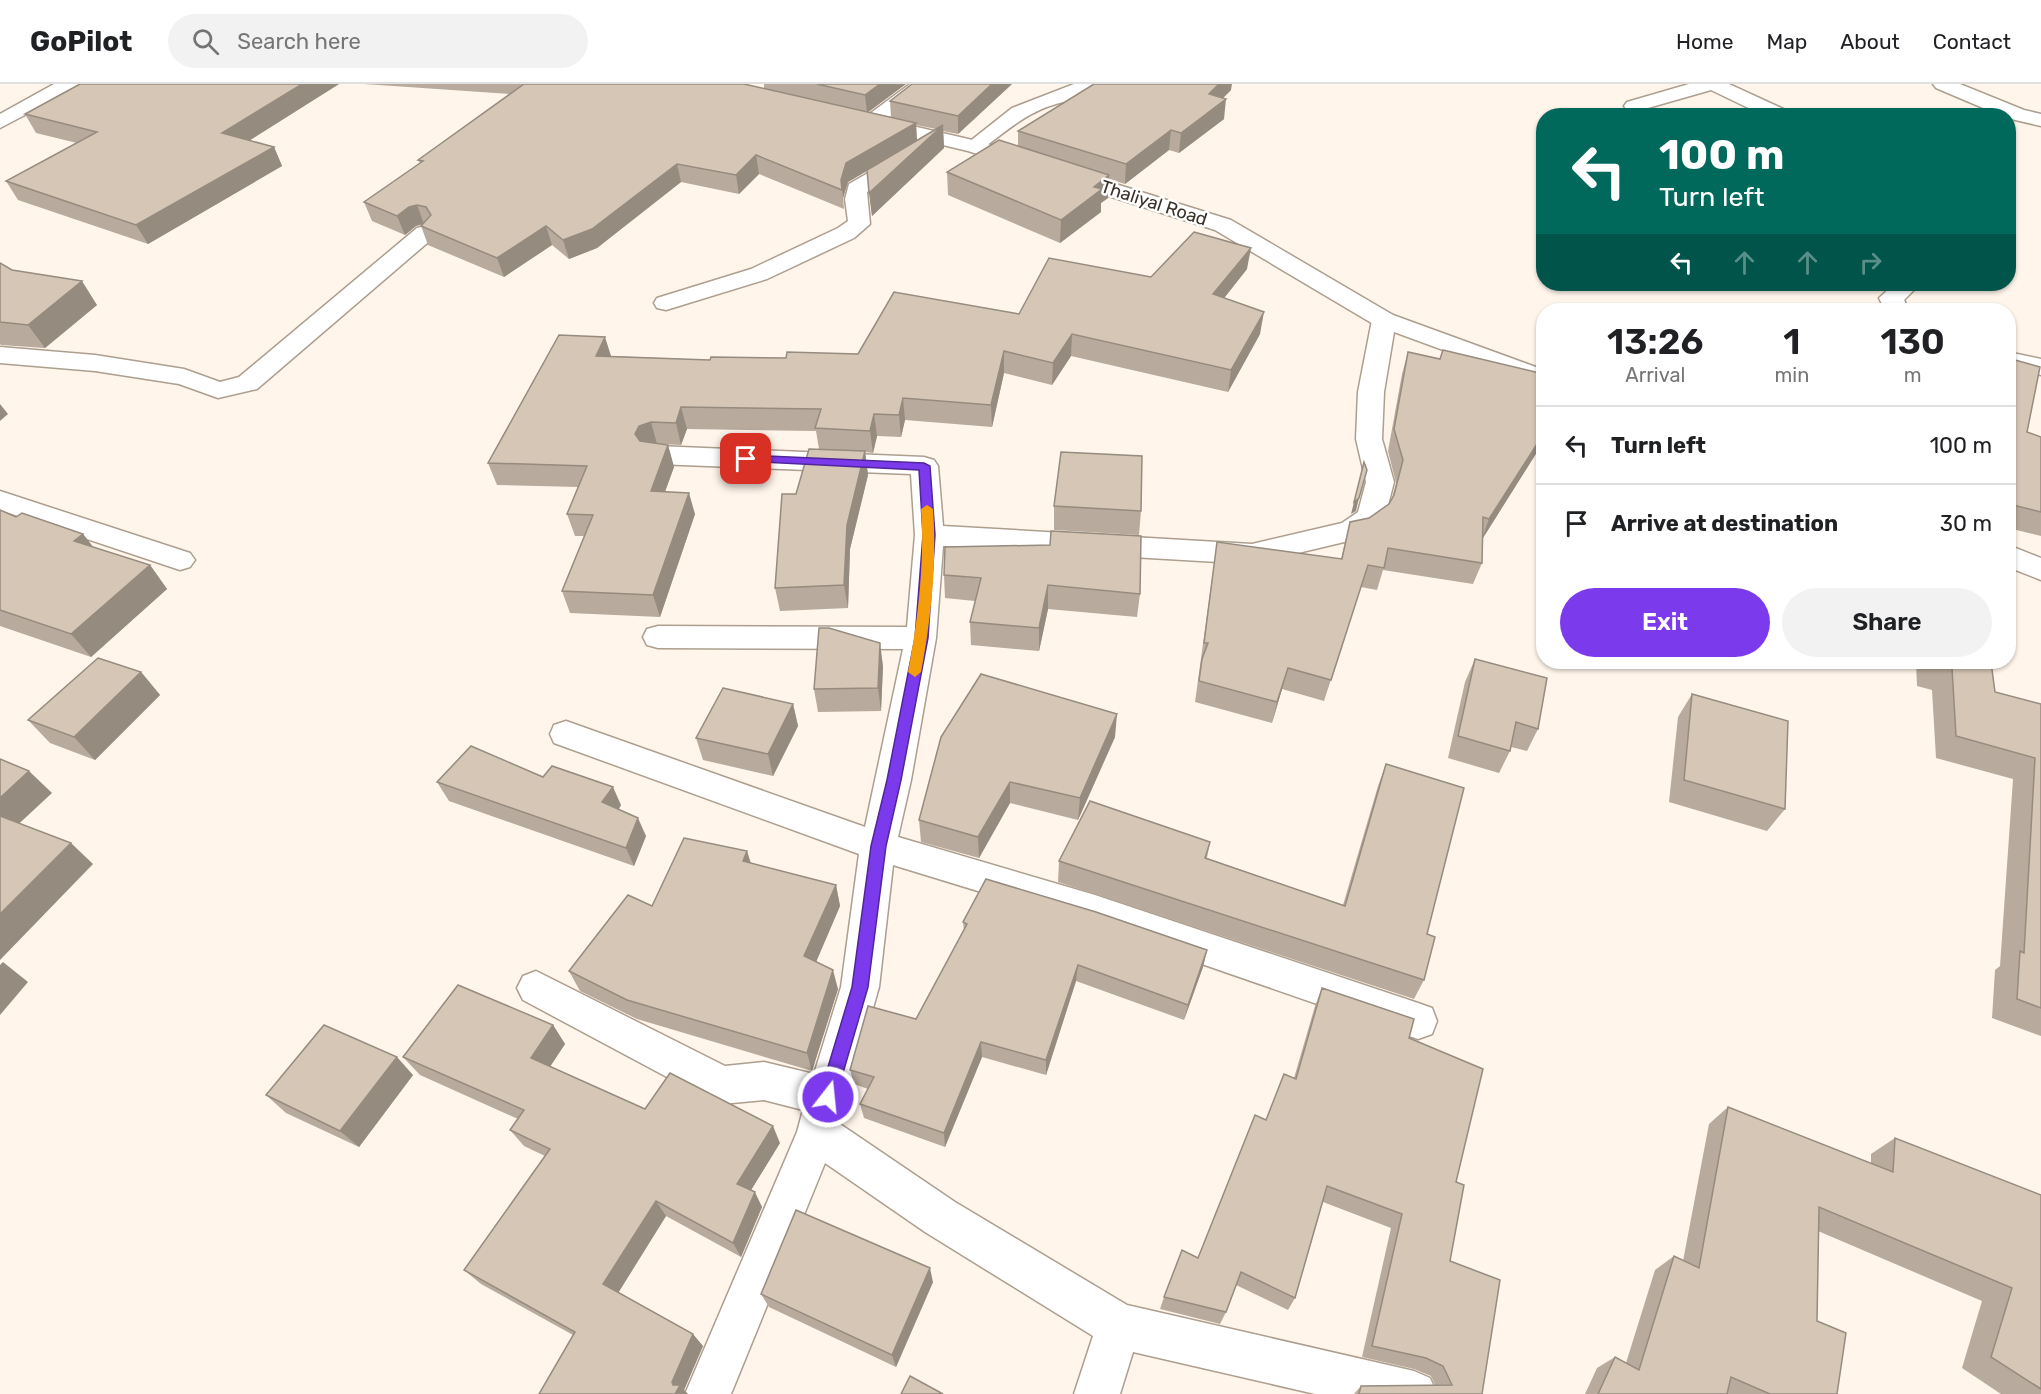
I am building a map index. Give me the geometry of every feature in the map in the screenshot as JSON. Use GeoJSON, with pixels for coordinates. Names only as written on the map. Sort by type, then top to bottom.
{"type":"FeatureCollection","features":[{"type":"Feature","properties":{"kind":"street"},"geometry":{"type":"LineString","coordinates":[[0,122],[69,84]]}},
{"type":"Feature","properties":{"kind":"street"},"geometry":{"type":"LineString","coordinates":[[871,122],[923,84]]}},
{"type":"Feature","properties":{"kind":"street"},"geometry":{"type":"LineString","coordinates":[[974,146],[1014,115],[1038,103],[1071,95],[1088,84]]}},
{"type":"Feature","properties":{"kind":"street"},"geometry":{"type":"LineString","coordinates":[[1634,106],[1712,84],[1765,108]]}},
{"type":"Feature","properties":{"kind":"street"},"geometry":{"type":"LineString","coordinates":[[1943,84],[2001,108]]}},
{"type":"Feature","properties":{"kind":"street"},"geometry":{"type":"LineString","coordinates":[[2016,114],[2041,120]]}},
{"type":"Feature","properties":{"kind":"street","name":"Thaliyal Road"},"geometry":{"type":"LineString","coordinates":[[848,117],[974,146],[1223,225],[1384,320],[1536,376]]}},
{"type":"Feature","properties":{"kind":"street"},"geometry":{"type":"LineString","coordinates":[[666,303],[759,273],[846,233],[859,224],[859,215],[854,202],[857,189],[941,138]]}},
{"type":"Feature","properties":{"kind":"street"},"geometry":{"type":"LineString","coordinates":[[0,355],[95,363],[173,375],[218,390],[248,383],[425,233]]}},
{"type":"Feature","properties":{"kind":"street"},"geometry":{"type":"LineString","coordinates":[[1894,303],[1891,298],[1900,291]]}},
{"type":"Feature","properties":{"kind":"street"},"geometry":{"type":"LineString","coordinates":[[929,535],[1252,554],[1351,531],[1371,517],[1380,482],[1369,439],[1371,392],[1384,320]]}},
{"type":"Feature","properties":{"kind":"street"},"geometry":{"type":"LineString","coordinates":[[2016,362],[2041,367]]}},
{"type":"Feature","properties":{"kind":"street"},"geometry":{"type":"LineString","coordinates":[[657,455],[924,466],[929,535],[921,638],[894,780],[878,846],[860,987],[822,1115],[708,1394]]}},
{"type":"Feature","properties":{"kind":"street"},"geometry":{"type":"LineString","coordinates":[[0,500],[180,560]]}},
{"type":"Feature","properties":{"kind":"street"},"geometry":{"type":"LineString","coordinates":[[2016,559],[2041,570]]}},
{"type":"Feature","properties":{"kind":"street"},"geometry":{"type":"LineString","coordinates":[[658,637],[921,638]]}},
{"type":"Feature","properties":{"kind":"street"},"geometry":{"type":"LineString","coordinates":[[566,734],[878,846],[1095,911],[1418,1021]]}},
{"type":"Feature","properties":{"kind":"street"},"geometry":{"type":"LineString","coordinates":[[537,987],[722,1085],[764,1081],[822,1115],[940,1217],[1119,1326],[1414,1394]]}},
{"type":"Feature","properties":{"kind":"street"},"geometry":{"type":"LineString","coordinates":[[1097,1394],[1119,1326]]}},
{"type":"Feature","properties":{"kind":"building"},"geometry":{"type":"Polygon","coordinates":[[[80,84],[302,84],[222,133],[274,147],[136,225],[6,181],[97,132],[25,114],[80,84]]]}},
{"type":"Feature","properties":{"kind":"building"},"geometry":{"type":"Polygon","coordinates":[[[524,84],[744,84],[916,123],[846,163],[841,180],[842,190],[756,155],[736,175],[677,164],[592,229],[563,240],[546,226],[497,258],[421,226],[431,215],[426,207],[417,205],[409,207],[397,216],[364,202],[423,161],[418,160],[524,84]]]}},
{"type":"Feature","properties":{"kind":"building"},"geometry":{"type":"Polygon","coordinates":[[[817,84],[880,84],[865,95],[817,84]]]}},
{"type":"Feature","properties":{"kind":"building"},"geometry":{"type":"Polygon","coordinates":[[[912,84],[992,84],[958,116],[890,101],[912,84]]]}},
{"type":"Feature","properties":{"kind":"building"},"geometry":{"type":"Polygon","coordinates":[[[1094,84],[1219,84],[1209,94],[1226,99],[1181,133],[1171,130],[1126,164],[1018,131],[1094,84]]]}},
{"type":"Feature","properties":{"kind":"building"},"geometry":{"type":"Polygon","coordinates":[[[943,125],[869,193],[867,170],[943,125]]]}},
{"type":"Feature","properties":{"kind":"building"},"geometry":{"type":"Polygon","coordinates":[[[999,140],[1109,175],[1094,187],[1102,189],[1061,220],[947,172],[999,140]]]}},
{"type":"Feature","properties":{"kind":"building"},"geometry":{"type":"Polygon","coordinates":[[[1194,232],[1251,248],[1213,294],[1264,312],[1231,370],[1072,334],[1053,363],[1004,351],[991,405],[903,398],[899,415],[874,414],[870,431],[815,428],[821,409],[681,407],[676,423],[651,422],[639,426],[635,434],[640,441],[668,445],[651,491],[689,493],[653,595],[562,591],[593,515],[567,514],[587,466],[488,463],[559,335],[605,337],[596,356],[710,360],[711,357],[786,358],[787,352],[858,354],[894,292],[1019,314],[1049,258],[1151,277],[1194,232]]]}},
{"type":"Feature","properties":{"kind":"building"},"geometry":{"type":"Polygon","coordinates":[[[0,263],[12,270],[82,281],[28,325],[0,322],[0,263]]]}},
{"type":"Feature","properties":{"kind":"building"},"geometry":{"type":"Polygon","coordinates":[[[1443,350],[1536,372],[1536,446],[1489,519],[1483,517],[1482,563],[1388,548],[1384,568],[1368,565],[1331,680],[1288,668],[1277,702],[1199,681],[1202,659],[1208,643],[1204,643],[1217,542],[1342,559],[1350,522],[1369,518],[1389,504],[1394,495],[1403,460],[1394,429],[1408,352],[1440,359],[1443,350]]]}},
{"type":"Feature","properties":{"kind":"building"},"geometry":{"type":"Polygon","coordinates":[[[2016,360],[2040,367],[2027,432],[2041,437],[2041,512],[2016,506],[2016,360]]]}},
{"type":"Feature","properties":{"kind":"building"},"geometry":{"type":"Polygon","coordinates":[[[809,449],[865,451],[847,525],[844,585],[775,588],[782,494],[796,494],[809,449]]]}},
{"type":"Feature","properties":{"kind":"building"},"geometry":{"type":"Polygon","coordinates":[[[1061,452],[1142,456],[1141,511],[1054,506],[1061,452]]]}},
{"type":"Feature","properties":{"kind":"building"},"geometry":{"type":"Polygon","coordinates":[[[1364,462],[1367,470],[1359,498],[1354,502],[1364,462]]]}},
{"type":"Feature","properties":{"kind":"building"},"geometry":{"type":"Polygon","coordinates":[[[0,510],[16,517],[22,513],[83,534],[74,541],[150,565],[71,634],[0,610],[0,510]]]}},
{"type":"Feature","properties":{"kind":"building"},"geometry":{"type":"Polygon","coordinates":[[[1051,531],[1141,536],[1140,594],[1048,585],[1039,628],[970,622],[981,578],[944,575],[945,547],[1050,545],[1051,531]]]}},
{"type":"Feature","properties":{"kind":"building"},"geometry":{"type":"Polygon","coordinates":[[[819,628],[829,628],[880,643],[878,688],[814,689],[819,628]]]}},
{"type":"Feature","properties":{"kind":"building"},"geometry":{"type":"Polygon","coordinates":[[[98,658],[141,672],[74,737],[28,720],[98,658]]]}},
{"type":"Feature","properties":{"kind":"building"},"geometry":{"type":"Polygon","coordinates":[[[1475,659],[1547,678],[1538,729],[1516,722],[1510,751],[1458,736],[1475,659]]]}},
{"type":"Feature","properties":{"kind":"building"},"geometry":{"type":"Polygon","coordinates":[[[1952,669],[1992,669],[1995,692],[2041,704],[2041,1008],[2017,999],[2020,951],[2024,953],[2035,758],[1956,736],[1952,669]]]}},
{"type":"Feature","properties":{"kind":"building"},"geometry":{"type":"Polygon","coordinates":[[[981,674],[1117,714],[1080,798],[1010,782],[978,837],[919,820],[941,737],[981,674]]]}},
{"type":"Feature","properties":{"kind":"building"},"geometry":{"type":"Polygon","coordinates":[[[723,688],[793,704],[768,754],[696,738],[723,688]]]}},
{"type":"Feature","properties":{"kind":"building"},"geometry":{"type":"Polygon","coordinates":[[[1692,694],[1788,721],[1785,809],[1684,780],[1692,694]]]}},
{"type":"Feature","properties":{"kind":"building"},"geometry":{"type":"Polygon","coordinates":[[[471,746],[543,777],[552,766],[613,787],[602,802],[638,818],[626,848],[437,782],[471,746]]]}},
{"type":"Feature","properties":{"kind":"building"},"geometry":{"type":"Polygon","coordinates":[[[0,759],[29,771],[0,798],[0,759]]]}},
{"type":"Feature","properties":{"kind":"building"},"geometry":{"type":"Polygon","coordinates":[[[1386,764],[1464,788],[1427,934],[1435,937],[1424,980],[1059,861],[1090,801],[1210,842],[1205,858],[1345,906],[1386,764]]]}},
{"type":"Feature","properties":{"kind":"building"},"geometry":{"type":"Polygon","coordinates":[[[0,816],[71,843],[0,914],[0,816]]]}},
{"type":"Feature","properties":{"kind":"building"},"geometry":{"type":"Polygon","coordinates":[[[684,838],[747,851],[743,861],[836,885],[804,956],[833,970],[807,1053],[627,1000],[569,971],[628,895],[652,906],[684,838]]]}},
{"type":"Feature","properties":{"kind":"building"},"geometry":{"type":"Polygon","coordinates":[[[986,879],[1096,912],[1207,950],[1188,1005],[1078,965],[1046,1060],[981,1042],[944,1133],[860,1104],[874,1077],[850,1070],[868,1006],[916,1019],[967,924],[963,922],[986,879]]]}},
{"type":"Feature","properties":{"kind":"building"},"geometry":{"type":"Polygon","coordinates":[[[458,985],[553,1025],[531,1058],[645,1109],[670,1073],[773,1126],[737,1184],[755,1192],[733,1243],[656,1201],[603,1284],[693,1334],[672,1382],[673,1385],[680,1385],[675,1394],[539,1394],[575,1332],[464,1270],[550,1149],[510,1130],[524,1110],[403,1057],[458,985]]]}},
{"type":"Feature","properties":{"kind":"building"},"geometry":{"type":"Polygon","coordinates":[[[1322,988],[1414,1019],[1409,1038],[1483,1069],[1456,1182],[1464,1185],[1450,1261],[1500,1280],[1482,1394],[1359,1394],[1361,1386],[1452,1385],[1443,1366],[1426,1358],[1372,1346],[1402,1214],[1327,1186],[1295,1298],[1241,1272],[1226,1312],[1164,1297],[1182,1250],[1198,1258],[1255,1115],[1266,1120],[1284,1074],[1296,1079],[1322,988]]]}},
{"type":"Feature","properties":{"kind":"building"},"geometry":{"type":"Polygon","coordinates":[[[324,1025],[397,1057],[340,1131],[266,1095],[324,1025]]]}},
{"type":"Feature","properties":{"kind":"building"},"geometry":{"type":"Polygon","coordinates":[[[1728,1107],[1893,1172],[1895,1138],[2041,1195],[2041,1389],[1991,1357],[2012,1288],[1819,1207],[1817,1321],[1846,1333],[1837,1394],[1770,1394],[1731,1377],[1727,1394],[1598,1394],[1615,1357],[1639,1370],[1674,1256],[1699,1268],[1728,1107]]]}},
{"type":"Feature","properties":{"kind":"building"},"geometry":{"type":"Polygon","coordinates":[[[796,1210],[930,1268],[892,1355],[761,1294],[796,1210]]]}},
{"type":"Feature","properties":{"kind":"building"},"geometry":{"type":"Polygon","coordinates":[[[910,1376],[943,1394],[901,1394],[910,1376]]]}},
{"type":"Feature","properties":{"kind":"slow traffic"},"geometry":{"type":"LineString","coordinates":[[915,672],[921,638],[929,535],[927,509]]}},
{"type":"Feature","properties":{"kind":"route"},"geometry":{"type":"LineString","coordinates":[[746,459],[924,466],[929,535],[921,638],[894,780],[878,846],[860,987],[828,1097]]}}]}
